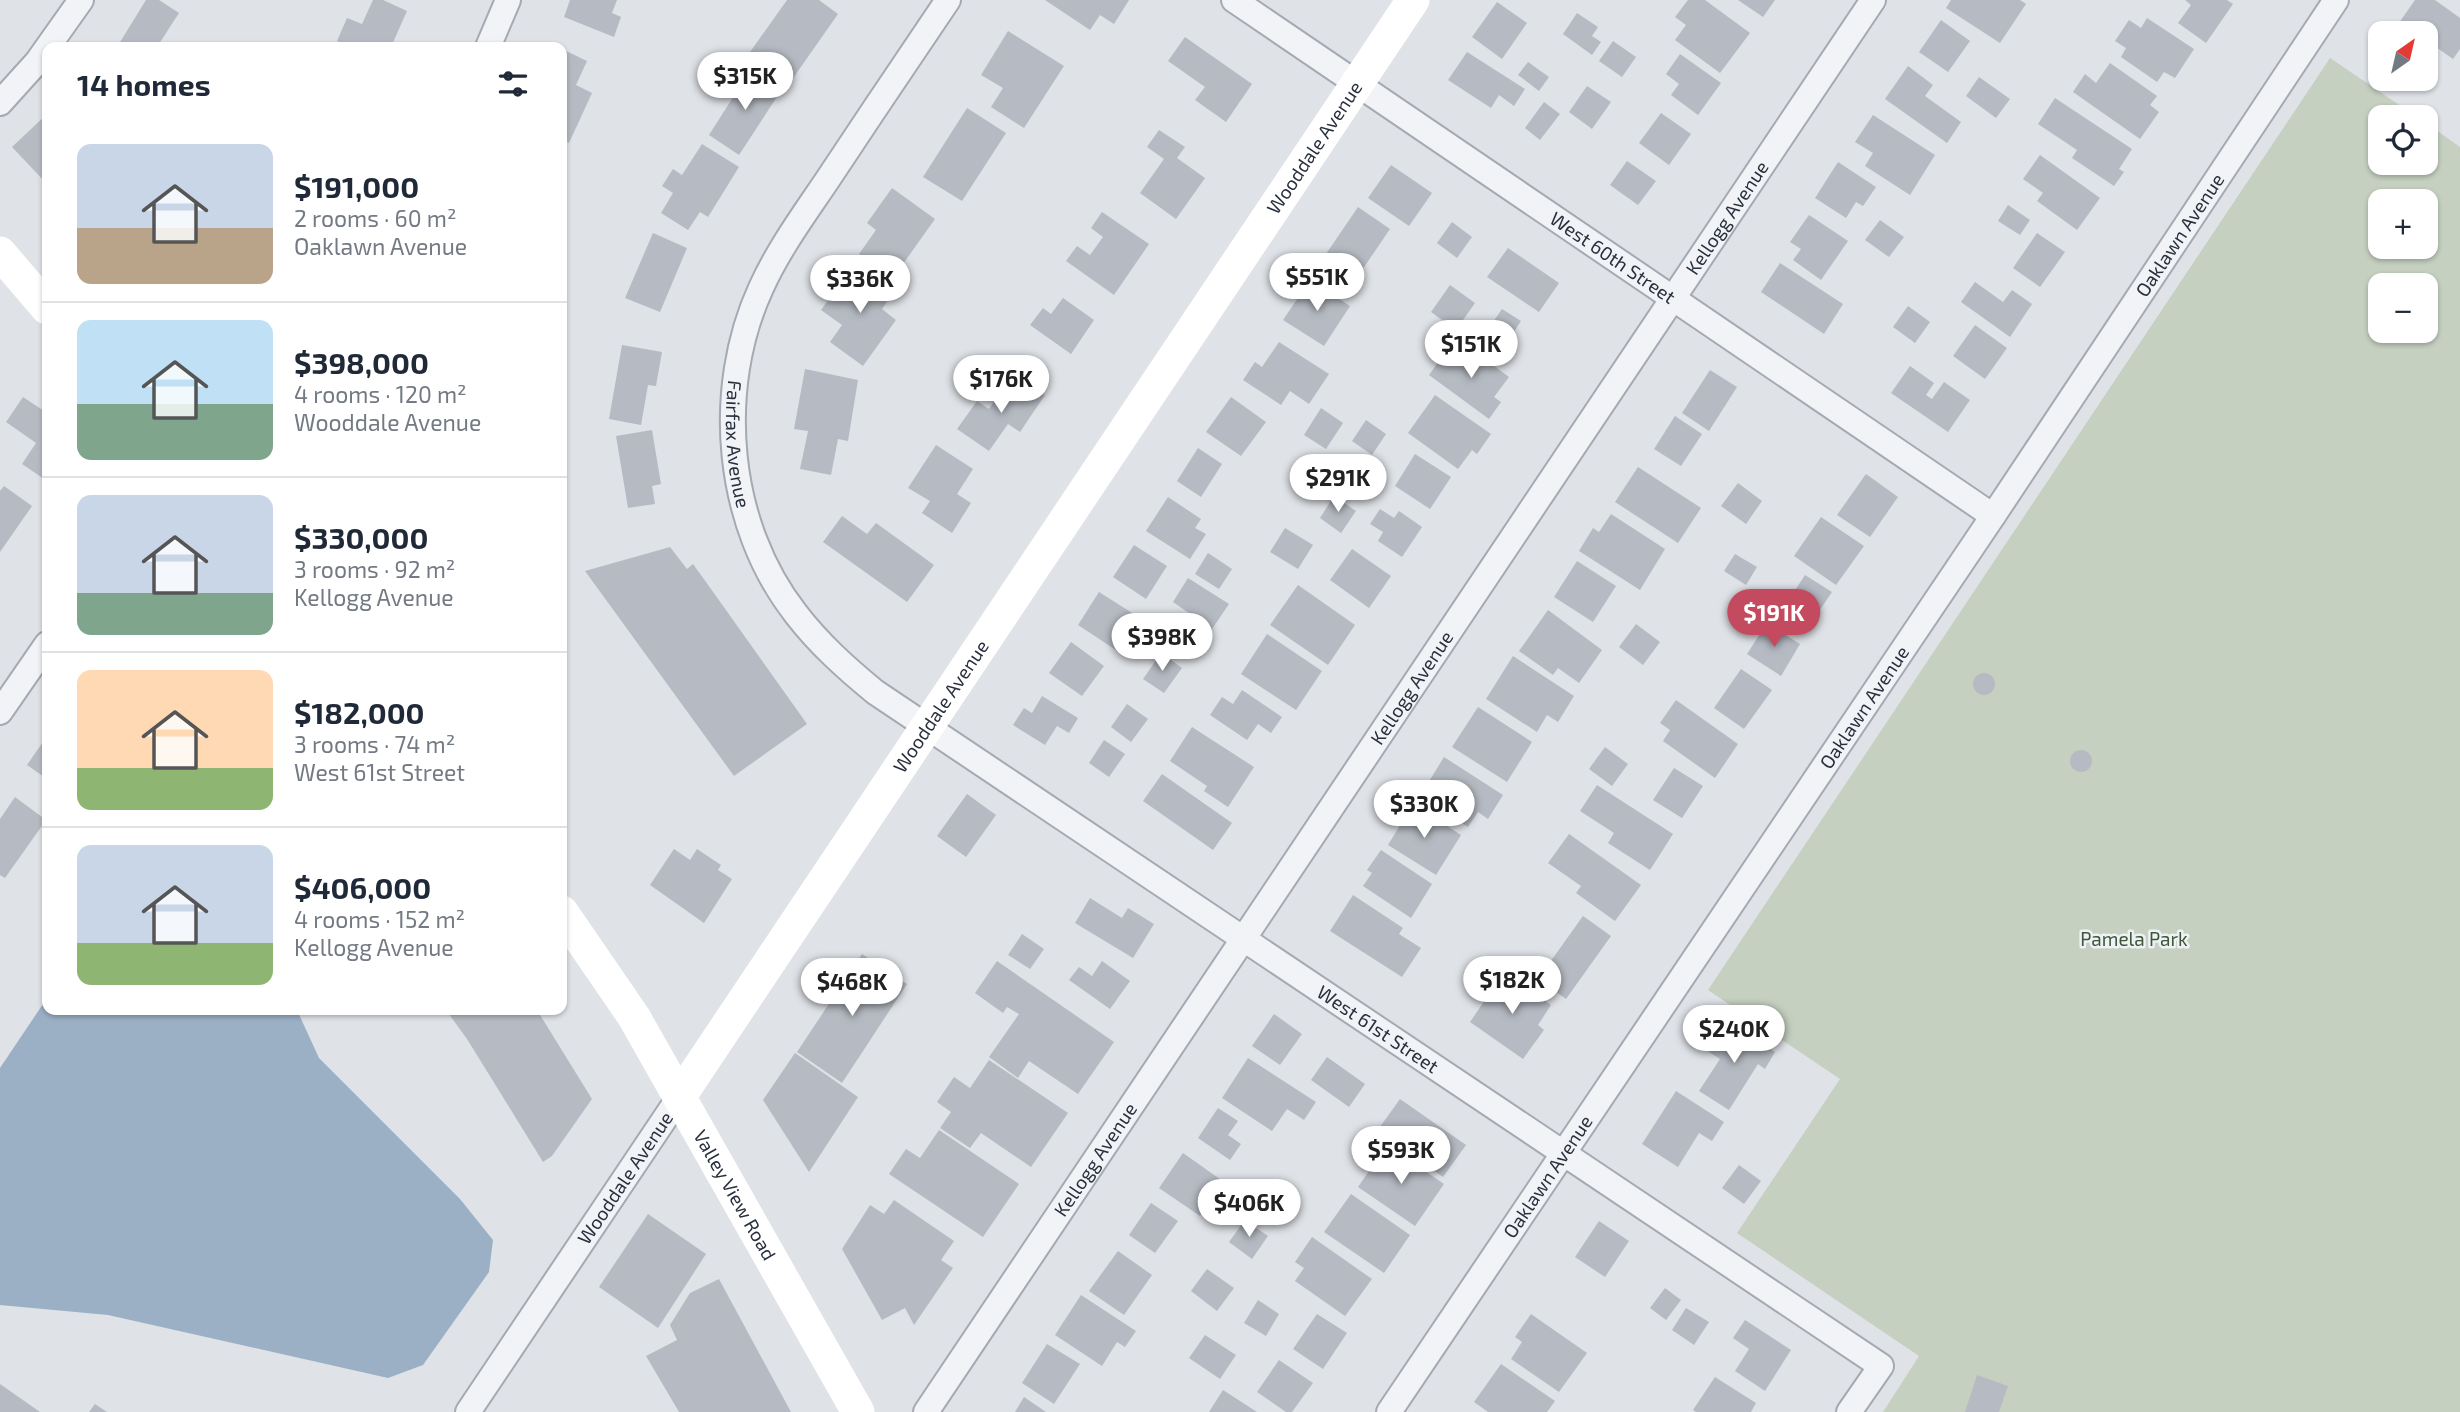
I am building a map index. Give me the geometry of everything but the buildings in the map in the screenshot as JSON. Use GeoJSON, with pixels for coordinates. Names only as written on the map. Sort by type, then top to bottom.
{"type":"FeatureCollection","features":[{"type":"Feature","properties":{"kind":"street"},"geometry":{"type":"LineString","coordinates":[[51,42],[80,0]]}},
{"type":"Feature","properties":{"kind":"street"},"geometry":{"type":"LineString","coordinates":[[490,42],[508,0]]}},
{"type":"Feature","properties":{"kind":"street","name":"Fairfax Avenue"},"geometry":{"type":"LineString","coordinates":[[875,692],[831,654],[795,612],[765,562],[744,510],[735,454],[733,399],[741,341],[761,288],[788,238],[948,0]]}},
{"type":"Feature","properties":{"kind":"street","name":"West 60th Street"},"geometry":{"type":"LineString","coordinates":[[1234,0],[1993,516]]}},
{"type":"Feature","properties":{"kind":"street","name":"Wooddale Avenue"},"geometry":{"type":"LineString","coordinates":[[468,1412],[1413,0]]}},
{"type":"Feature","properties":{"kind":"street","name":"Kellogg Avenue"},"geometry":{"type":"LineString","coordinates":[[926,1412],[1874,0]]}},
{"type":"Feature","properties":{"kind":"street","name":"Oaklawn Avenue"},"geometry":{"type":"LineString","coordinates":[[1389,1412],[1993,516],[2336,0]]}},
{"type":"Feature","properties":{"kind":"street"},"geometry":{"type":"LineString","coordinates":[[0,103],[42,55]]}},
{"type":"Feature","properties":{"kind":"street"},"geometry":{"type":"LineString","coordinates":[[0,253],[42,301]]}},
{"type":"Feature","properties":{"kind":"street"},"geometry":{"type":"LineString","coordinates":[[0,712],[42,652]]}},
{"type":"Feature","properties":{"kind":"street","name":"West 61st Street"},"geometry":{"type":"LineString","coordinates":[[875,692],[928,725],[1881,1367],[1849,1412]]}},
{"type":"Feature","properties":{"kind":"street","name":"Valley View Road"},"geometry":{"type":"LineString","coordinates":[[567,919],[634,1017],[858,1412]]}},
{"type":"Feature","properties":{"kind":"green space","name":"Pamela Park"},"geometry":{"type":"Polygon","coordinates":[[[2330,58],[2368,84],[2368,91],[2379,91],[2399,105],[2368,105],[2368,175],[2438,175],[2438,131],[2460,147],[2460,1412],[1883,1412],[1919,1356],[1737,1233],[1840,1079],[1708,990],[2330,58]]]}},
{"type":"Feature","properties":{"kind":"water"},"geometry":{"type":"Polygon","coordinates":[[[42,1005],[42,1015],[299,1015],[319,1058],[460,1199],[493,1240],[489,1272],[423,1365],[388,1378],[108,1315],[0,1305],[0,1068],[42,1005]]]}}]}
